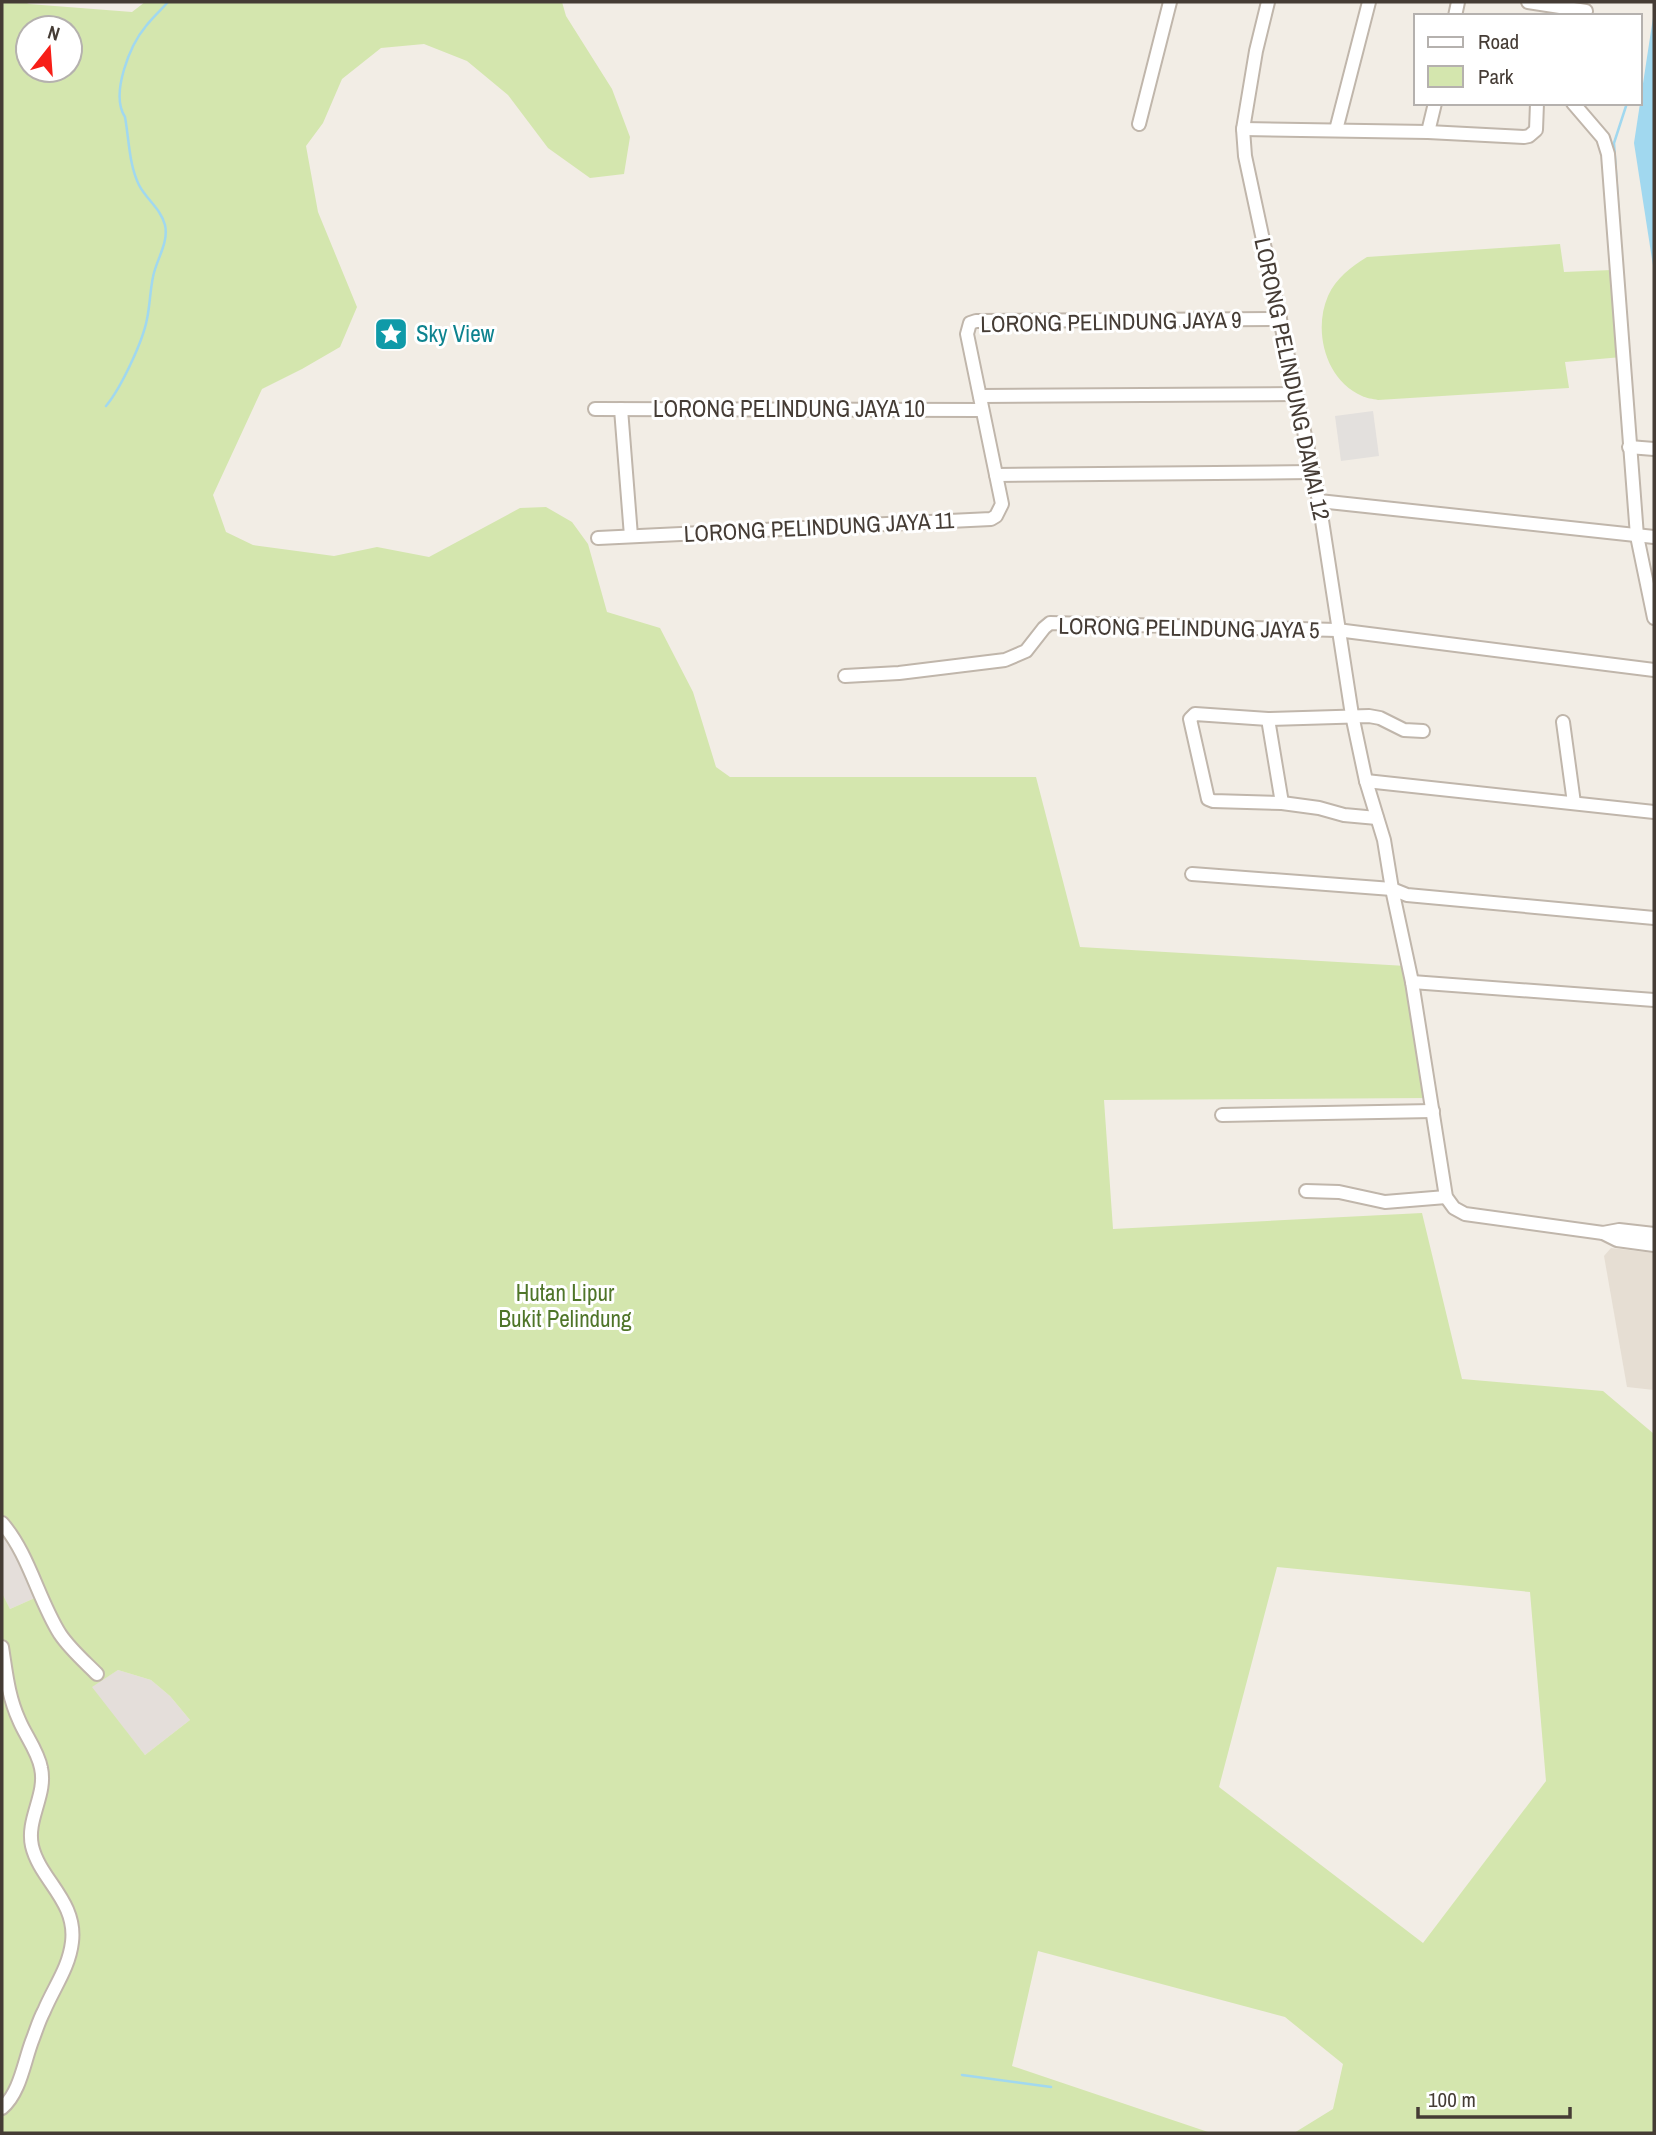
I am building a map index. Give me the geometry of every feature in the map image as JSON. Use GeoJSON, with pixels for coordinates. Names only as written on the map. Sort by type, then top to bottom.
{"type":"FeatureCollection","features":[{"type":"Feature","properties":{"kind":"street"},"geometry":{"type":"LineString","coordinates":[[1139,124],[1170,2]]}},
{"type":"Feature","properties":{"kind":"street","name":"LORONG PELINDUNG DAMAI 12"},"geometry":{"type":"LineString","coordinates":[[1268,2],[1242,129],[1245,156],[1319,501],[1352,715],[1366,781],[1384,840],[1412,982],[1446,1197]]}},
{"type":"Feature","properties":{"kind":"street"},"geometry":{"type":"LineString","coordinates":[[1336,131],[1369,2]]}},
{"type":"Feature","properties":{"kind":"street"},"geometry":{"type":"LineString","coordinates":[[1528,2],[1542,10],[1586,9]]}},
{"type":"Feature","properties":{"kind":"street"},"geometry":{"type":"LineString","coordinates":[[1428,132],[1435,105]]}},
{"type":"Feature","properties":{"kind":"street"},"geometry":{"type":"LineString","coordinates":[[1242,129],[1529,136],[1536,130],[1537,105]]}},
{"type":"Feature","properties":{"kind":"street"},"geometry":{"type":"LineString","coordinates":[[1575,105],[1603,138],[1608,154],[1637,536],[1654,618]]}},
{"type":"Feature","properties":{"kind":"street","name":"LORONG PELINDUNG JAYA 9"},"geometry":{"type":"LineString","coordinates":[[996,475],[967,334],[970,323],[1280,319]]}},
{"type":"Feature","properties":{"kind":"street"},"geometry":{"type":"LineString","coordinates":[[980,396],[1296,394]]}},
{"type":"Feature","properties":{"kind":"street","name":"LORONG PELINDUNG JAYA 10"},"geometry":{"type":"LineString","coordinates":[[595,409],[982,410]]}},
{"type":"Feature","properties":{"kind":"street"},"geometry":{"type":"LineString","coordinates":[[621,409],[631,536]]}},
{"type":"Feature","properties":{"kind":"street"},"geometry":{"type":"LineString","coordinates":[[1629,447],[1654,449]]}},
{"type":"Feature","properties":{"kind":"street"},"geometry":{"type":"LineString","coordinates":[[996,475],[1312,472]]}},
{"type":"Feature","properties":{"kind":"street","name":"LORONG PELINDUNG JAYA 11"},"geometry":{"type":"LineString","coordinates":[[598,538],[991,519],[996,516],[1002,504],[996,475]]}},
{"type":"Feature","properties":{"kind":"street"},"geometry":{"type":"LineString","coordinates":[[1319,501],[1654,537]]}},
{"type":"Feature","properties":{"kind":"street","name":"LORONG PELINDUNG JAYA 5"},"geometry":{"type":"LineString","coordinates":[[845,676],[899,673],[1005,660],[1026,651],[1050,623],[1337,630]]}},
{"type":"Feature","properties":{"kind":"street"},"geometry":{"type":"LineString","coordinates":[[1337,630],[1654,670]]}},
{"type":"Feature","properties":{"kind":"street"},"geometry":{"type":"LineString","coordinates":[[1377,818],[1344,815],[1319,807],[1208,799],[1190,724],[1191,717],[1195,714],[1268,719],[1352,715],[1380,718],[1404,730],[1423,731]]}},
{"type":"Feature","properties":{"kind":"street"},"geometry":{"type":"LineString","coordinates":[[1268,719],[1282,803]]}},
{"type":"Feature","properties":{"kind":"street"},"geometry":{"type":"LineString","coordinates":[[1563,722],[1574,803]]}},
{"type":"Feature","properties":{"kind":"street"},"geometry":{"type":"LineString","coordinates":[[1366,781],[1654,812]]}},
{"type":"Feature","properties":{"kind":"street"},"geometry":{"type":"LineString","coordinates":[[1192,874],[1392,889],[1407,895],[1654,918]]}},
{"type":"Feature","properties":{"kind":"street"},"geometry":{"type":"LineString","coordinates":[[1412,982],[1654,1000]]}},
{"type":"Feature","properties":{"kind":"street"},"geometry":{"type":"LineString","coordinates":[[1222,1115],[1433,1111]]}},
{"type":"Feature","properties":{"kind":"street"},"geometry":{"type":"LineString","coordinates":[[1306,1191],[1339,1192],[1385,1202],[1446,1197],[1454,1208],[1465,1214],[1603,1233],[1619,1230],[1654,1234]]}},
{"type":"Feature","properties":{"kind":"street"},"geometry":{"type":"LineString","coordinates":[[1603,1233],[1617,1240],[1654,1245]]}},
{"type":"Feature","properties":{"kind":"street"},"geometry":{"type":"LineString","coordinates":[[2,1523],[14,1537],[60,1633],[97,1674]]}},
{"type":"Feature","properties":{"kind":"street"},"geometry":{"type":"LineString","coordinates":[[2,1647],[12,1700],[41,1766],[43,1790],[35,1816],[32,1847],[71,1917],[73,1939],[69,1963],[44,2010],[13,2093],[2,2108]]}},
{"type":"Feature","properties":{"kind":"shaded area"},"geometry":{"type":"Polygon","coordinates":[[[1373,411],[1379,456],[1341,461],[1335,416],[1373,411]]]}},
{"type":"Feature","properties":{"kind":"shaded area"},"geometry":{"type":"Polygon","coordinates":[[[1611,1248],[1654,1253],[1654,1390],[1627,1387],[1604,1256],[1611,1248]]]}},
{"type":"Feature","properties":{"kind":"shaded area"},"geometry":{"type":"Polygon","coordinates":[[[9,1536],[37,1597],[10,1609],[2,1593],[2,1538],[9,1536]]]}},
{"type":"Feature","properties":{"kind":"shaded area"},"geometry":{"type":"Polygon","coordinates":[[[118,1670],[151,1680],[170,1696],[190,1720],[145,1755],[91,1687],[118,1670]]]}},
{"type":"Feature","properties":{"kind":"green space","name":"Hutan Lipur Bukit Pelindung"},"geometry":{"type":"Polygon","coordinates":[[[2,2],[132,12],[145,2],[562,2],[566,16],[612,89],[630,137],[624,174],[590,178],[548,148],[508,95],[467,61],[424,44],[381,48],[342,79],[323,123],[306,146],[318,212],[357,307],[340,347],[262,389],[213,495],[226,532],[253,545],[334,556],[377,547],[429,557],[520,508],[546,507],[572,522],[588,544],[607,612],[660,628],[693,692],[716,767],[730,777],[1036,777],[1080,947],[1406,966],[1429,1098],[1104,1100],[1113,1229],[1422,1213],[1462,1379],[1603,1391],[1654,1434],[1654,2133],[1294,2133],[1333,2109],[1343,2064],[1285,2017],[1038,1951],[1012,2066],[1211,2133],[2,2133],[2,1593],[10,1609],[37,1597],[8,1536],[2,1538],[2,2]],[[1277,1567],[1219,1787],[1423,1943],[1546,1781],[1530,1592],[1277,1567]],[[118,1670],[92,1687],[145,1755],[190,1720],[170,1696],[151,1680],[118,1670]]]}},
{"type":"Feature","properties":{"kind":"green space"},"geometry":{"type":"Polygon","coordinates":[[[1560,244],[1564,272],[1612,270],[1622,357],[1565,362],[1569,388],[1378,400],[1364,397],[1349,389],[1331,366],[1322,338],[1324,309],[1328,296],[1344,274],[1367,257],[1560,244]]]}},
{"type":"Feature","properties":{"kind":"water"},"geometry":{"type":"Polygon","coordinates":[[[1654,11],[1654,272],[1634,143],[1640,105],[1642,105],[1654,11]]]}},
{"type":"Feature","properties":{"kind":"waterway"},"geometry":{"type":"LineString","coordinates":[[106,406],[125,376],[141,339],[153,277],[166,232],[163,219],[142,190],[133,169],[121,107],[121,83],[128,57],[140,34],[168,2]]}},
{"type":"Feature","properties":{"kind":"waterway"},"geometry":{"type":"LineString","coordinates":[[1623,276],[1614,143],[1626,105]]}},
{"type":"Feature","properties":{"kind":"waterway"},"geometry":{"type":"LineString","coordinates":[[962,2075],[1051,2087]]}},
{"type":"Feature","properties":{"kind":"place","name":"Sky View"},"geometry":{"type":"Point","coordinates":[391,334]}}]}
